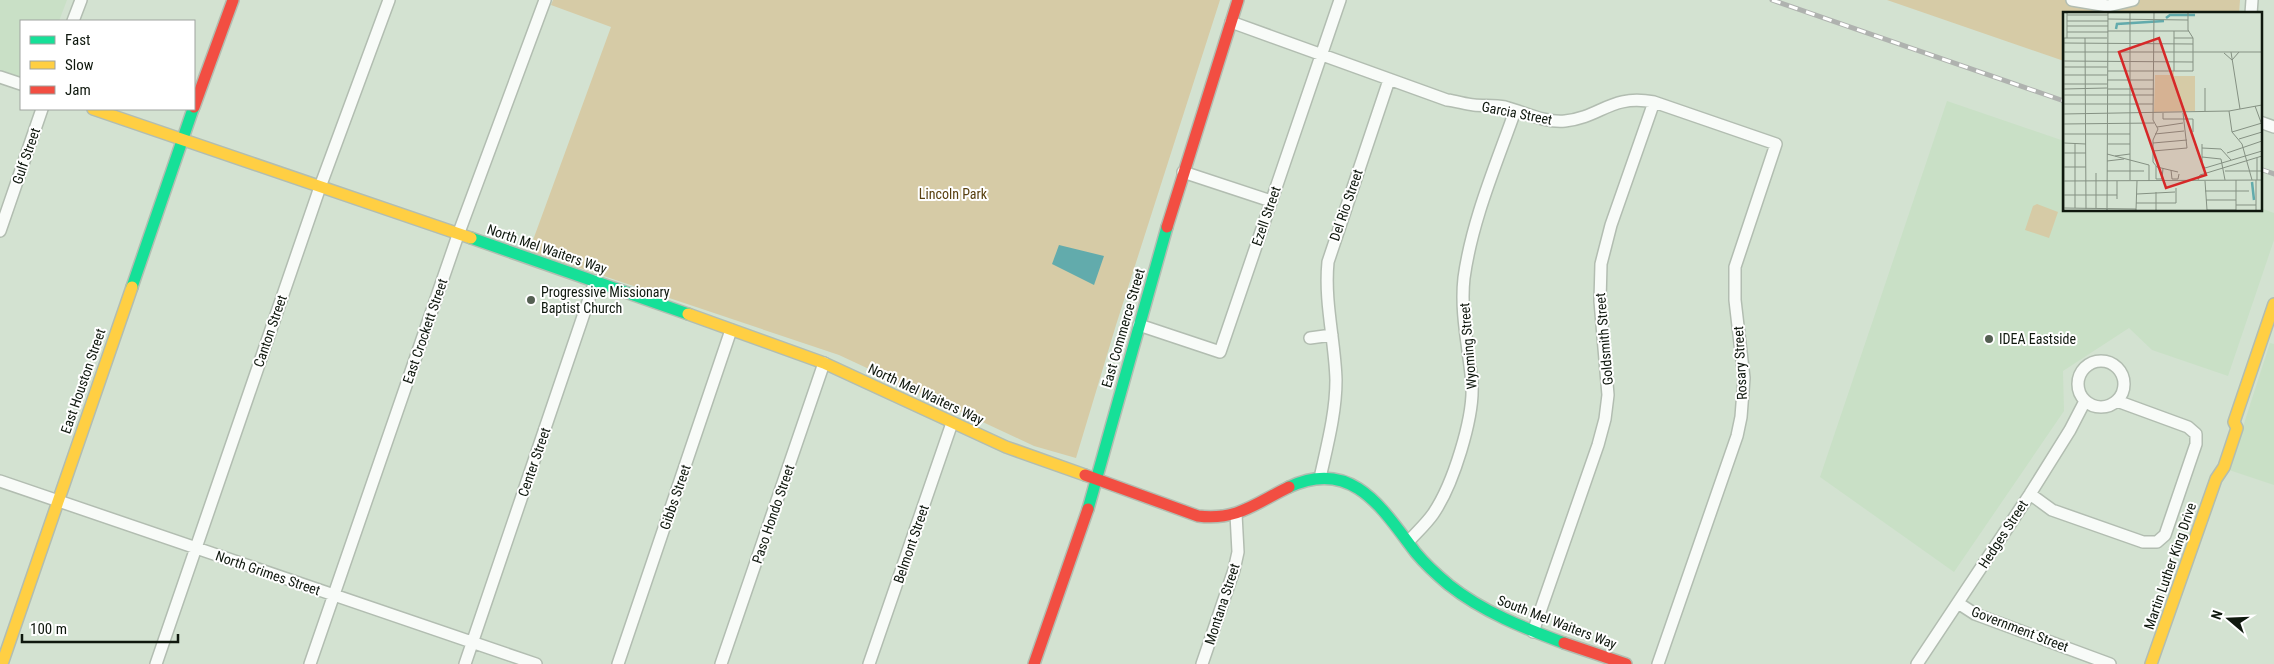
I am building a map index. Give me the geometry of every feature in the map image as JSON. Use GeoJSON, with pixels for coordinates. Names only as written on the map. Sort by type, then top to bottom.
{"type":"FeatureCollection","features":[{"type":"Feature","properties":{"kind":"main road","name":"East Houston Street"},"geometry":{"type":"LineString","coordinates":[[195,105],[233,0]]}},
{"type":"Feature","properties":{"kind":"main road","name":"East Commerce Street"},"geometry":{"type":"LineString","coordinates":[[1034,664],[1086,514],[1183,172],[1238,0]]}},
{"type":"Feature","properties":{"kind":"main road","name":"North Mel Waiters Way"},"geometry":{"type":"LineString","coordinates":[[96,110],[595,281],[824,363],[1006,447],[1095,480]]}},
{"type":"Feature","properties":{"kind":"main road","name":"East Houston Street"},"geometry":{"type":"LineString","coordinates":[[2,664],[193,110]]}},
{"type":"Feature","properties":{"kind":"main road","name":"Martin Luther King Drive"},"geometry":{"type":"LineString","coordinates":[[2152,664],[2216,479],[2224,467],[2237,428],[2234,422],[2274,304]]}},
{"type":"Feature","properties":{"kind":"main road","name":"South Mel Waiters Way"},"geometry":{"type":"LineString","coordinates":[[1095,480],[1198,516],[1213,518],[1236,514],[1286,486],[1303,481],[1320,478],[1350,483],[1362,489],[1378,503],[1426,565],[1469,601],[1508,622],[1626,664]]}},
{"type":"Feature","properties":{"kind":"street"},"geometry":{"type":"LineString","coordinates":[[73,20],[81,0]]}},
{"type":"Feature","properties":{"kind":"street","name":"Canton Street"},"geometry":{"type":"LineString","coordinates":[[156,664],[320,188],[389,0]]}},
{"type":"Feature","properties":{"kind":"street","name":"East Crockett Street"},"geometry":{"type":"LineString","coordinates":[[310,664],[458,235],[545,0]]}},
{"type":"Feature","properties":{"kind":"street","name":"Ezell Street"},"geometry":{"type":"LineString","coordinates":[[1139,325],[1220,352],[1340,0]]}},
{"type":"Feature","properties":{"kind":"street"},"geometry":{"type":"LineString","coordinates":[[2072,0],[2092,5],[2108,6],[2133,0]]}},
{"type":"Feature","properties":{"kind":"street","name":"Garcia Street"},"geometry":{"type":"LineString","coordinates":[[1231,22],[1447,100],[1473,105],[1499,106],[1563,121],[1584,118],[1619,101],[1631,99],[1654,102],[1776,144]]}},
{"type":"Feature","properties":{"kind":"street"},"geometry":{"type":"LineString","coordinates":[[0,76],[20,84]]}},
{"type":"Feature","properties":{"kind":"street","name":"Del Rio Street"},"geometry":{"type":"LineString","coordinates":[[1320,478],[1334,414],[1336,382],[1326,279],[1328,262],[1388,80]]}},
{"type":"Feature","properties":{"kind":"street","name":"Goldsmith Street"},"geometry":{"type":"LineString","coordinates":[[1533,632],[1598,445],[1605,419],[1608,377],[1600,301],[1601,264],[1611,225],[1654,102]]}},
{"type":"Feature","properties":{"kind":"street","name":"Gulf Street"},"geometry":{"type":"LineString","coordinates":[[0,231],[42,110]]}},
{"type":"Feature","properties":{"kind":"street","name":"Wyoming Street"},"geometry":{"type":"LineString","coordinates":[[1408,542],[1432,515],[1442,500],[1466,434],[1470,417],[1472,385],[1463,312],[1464,280],[1474,230],[1515,111]]}},
{"type":"Feature","properties":{"kind":"street"},"geometry":{"type":"LineString","coordinates":[[2262,123],[2274,127]]}},
{"type":"Feature","properties":{"kind":"street","name":"Rosary Street"},"geometry":{"type":"LineString","coordinates":[[1658,664],[1732,454],[1741,417],[1744,378],[1735,291],[1736,267],[1776,144]]}},
{"type":"Feature","properties":{"kind":"street"},"geometry":{"type":"LineString","coordinates":[[1183,172],[1271,202]]}},
{"type":"Feature","properties":{"kind":"street","name":"Center Street"},"geometry":{"type":"LineString","coordinates":[[464,664],[595,281]]}},
{"type":"Feature","properties":{"kind":"street","name":"Gibbs Street"},"geometry":{"type":"LineString","coordinates":[[618,664],[731,330]]}},
{"type":"Feature","properties":{"kind":"street"},"geometry":{"type":"LineString","coordinates":[[1310,338],[1332,335]]}},
{"type":"Feature","properties":{"kind":"street"},"geometry":{"type":"LineString","coordinates":[[2102,360],[2113,364],[2122,373],[2124,385],[2117,401],[2112,405],[2100,408],[2084,401],[2078,390],[2079,377],[2081,372],[2090,363],[2102,360]]}},
{"type":"Feature","properties":{"kind":"street","name":"Paso Hondo Street"},"geometry":{"type":"LineString","coordinates":[[721,664],[824,363]]}},
{"type":"Feature","properties":{"kind":"street","name":"Hedges Street"},"geometry":{"type":"LineString","coordinates":[[1917,664],[2030,494],[2070,430],[2084,401]]}},
{"type":"Feature","properties":{"kind":"street"},"geometry":{"type":"LineString","coordinates":[[2030,494],[2052,510],[2143,542],[2157,542],[2165,535],[2196,444],[2196,434],[2188,426],[2117,401]]}},
{"type":"Feature","properties":{"kind":"street","name":"Belmont Street"},"geometry":{"type":"LineString","coordinates":[[869,664],[952,423]]}},
{"type":"Feature","properties":{"kind":"street","name":"North Grimes Street"},"geometry":{"type":"LineString","coordinates":[[0,481],[536,664]]}},
{"type":"Feature","properties":{"kind":"street","name":"Montana Street"},"geometry":{"type":"LineString","coordinates":[[1202,664],[1234,570],[1238,552],[1236,514]]}},
{"type":"Feature","properties":{"kind":"street","name":"Government Street"},"geometry":{"type":"LineString","coordinates":[[1958,603],[1975,614],[2110,664]]}},
{"type":"Feature","properties":{"kind":"shaded area"},"geometry":{"type":"Polygon","coordinates":[[[0,0],[67,0],[59,20],[20,20],[20,77],[0,70],[0,0]]]}},
{"type":"Feature","properties":{"kind":"shaded area","name":"IDEA Eastside"},"geometry":{"type":"Polygon","coordinates":[[[1947,101],[2063,141],[2063,211],[2262,211],[2262,209],[2274,213],[2274,240],[2228,376],[2152,350],[2129,328],[2063,371],[2064,411],[1954,572],[1820,477],[1947,101]]]}},
{"type":"Feature","properties":{"kind":"shaded area"},"geometry":{"type":"Polygon","coordinates":[[[2270,343],[2274,344],[2274,485],[2229,470],[2270,343]]]}},
{"type":"Feature","properties":{"kind":"green space","name":"Lincoln Park"},"geometry":{"type":"Polygon","coordinates":[[[553,0],[1220,0],[1116,325],[1076,458],[1034,446],[839,355],[529,251],[611,27],[551,5],[553,0]]]}},
{"type":"Feature","properties":{"kind":"green space"},"geometry":{"type":"Polygon","coordinates":[[[1887,0],[2240,0],[2239,12],[2063,12],[2063,61],[1887,0]]]}},
{"type":"Feature","properties":{"kind":"green space"},"geometry":{"type":"Polygon","coordinates":[[[2037,204],[2058,212],[2049,238],[2025,230],[2033,206],[2037,204]]]}},
{"type":"Feature","properties":{"kind":"water"},"geometry":{"type":"Polygon","coordinates":[[[1059,245],[1104,256],[1094,285],[1052,264],[1059,245]]]}},
{"type":"Feature","properties":{"kind":"railway"},"geometry":{"type":"LineString","coordinates":[[1772,0],[2063,101]]}},
{"type":"Feature","properties":{"kind":"railway"},"geometry":{"type":"LineString","coordinates":[[2262,170],[2274,174]]}},
{"type":"Feature","properties":{"kind":"traffic: fast"},"geometry":{"type":"LineString","coordinates":[[132,287],[193,110]]}},
{"type":"Feature","properties":{"kind":"traffic: fast"},"geometry":{"type":"LineString","coordinates":[[1088,509],[1167,227]]}},
{"type":"Feature","properties":{"kind":"traffic: fast"},"geometry":{"type":"LineString","coordinates":[[471,238],[688,314]]}},
{"type":"Feature","properties":{"kind":"traffic: fast"},"geometry":{"type":"LineString","coordinates":[[1289,487],[1311,479],[1331,479],[1349,483],[1378,505],[1432,570],[1462,595],[1519,625],[1564,643]]}},
{"type":"Feature","properties":{"kind":"traffic: slow"},"geometry":{"type":"LineString","coordinates":[[96,110],[471,238]]}},
{"type":"Feature","properties":{"kind":"traffic: slow"},"geometry":{"type":"LineString","coordinates":[[2,664],[132,287]]}},
{"type":"Feature","properties":{"kind":"traffic: slow"},"geometry":{"type":"LineString","coordinates":[[2151,664],[2216,479],[2224,467],[2237,428],[2234,422],[2274,304]]}},
{"type":"Feature","properties":{"kind":"traffic: slow"},"geometry":{"type":"LineString","coordinates":[[688,314],[824,363],[1006,447],[1085,475]]}},
{"type":"Feature","properties":{"kind":"traffic: jam"},"geometry":{"type":"LineString","coordinates":[[195,104],[233,0]]}},
{"type":"Feature","properties":{"kind":"traffic: jam"},"geometry":{"type":"LineString","coordinates":[[1167,227],[1238,0]]}},
{"type":"Feature","properties":{"kind":"traffic: jam"},"geometry":{"type":"LineString","coordinates":[[1085,475],[1198,516],[1212,517],[1224,516],[1246,509],[1289,487]]}},
{"type":"Feature","properties":{"kind":"traffic: jam"},"geometry":{"type":"LineString","coordinates":[[1034,664],[1088,509]]}},
{"type":"Feature","properties":{"kind":"traffic: jam"},"geometry":{"type":"LineString","coordinates":[[1564,643],[1626,664]]}},
{"type":"Feature","properties":{"kind":"place","name":"Progressive Missionary Baptist Church"},"geometry":{"type":"Point","coordinates":[531,300]}},
{"type":"Feature","properties":{"kind":"place","name":"IDEA Eastside"},"geometry":{"type":"Point","coordinates":[1989,339]}}]}
